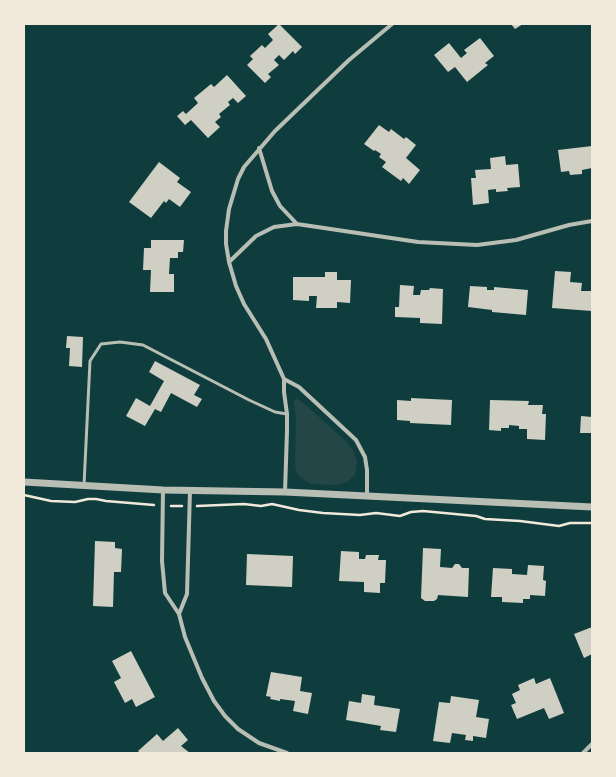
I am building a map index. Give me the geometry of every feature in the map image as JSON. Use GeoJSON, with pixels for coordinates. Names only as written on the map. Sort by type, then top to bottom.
{"type":"FeatureCollection","features":[{"type":"Feature","properties":{"kind":"street"},"geometry":{"type":"LineString","coordinates":[[285,492],[287,414],[284,379],[266,339],[244,304],[236,286],[229,262],[226,244],[228,209],[233,191],[244,167],[275,130],[354,56],[392,24]]}},
{"type":"Feature","properties":{"kind":"street"},"geometry":{"type":"LineString","coordinates":[[260,148],[266,174],[272,191],[280,206],[297,224]]}},
{"type":"Feature","properties":{"kind":"street"},"geometry":{"type":"LineString","coordinates":[[229,262],[256,236],[274,227],[297,224],[418,242],[476,245],[516,240],[569,225],[592,221]]}},
{"type":"Feature","properties":{"kind":"street"},"geometry":{"type":"LineString","coordinates":[[284,379],[299,387],[356,440],[365,457],[367,470],[367,495]]}},
{"type":"Feature","properties":{"kind":"street"},"geometry":{"type":"LineString","coordinates":[[24,482],[163,490],[367,495],[592,507]]}},
{"type":"Feature","properties":{"kind":"street"},"geometry":{"type":"LineString","coordinates":[[163,490],[162,561],[165,593],[179,614],[185,637],[202,678],[214,701],[225,716],[238,729],[259,743],[287,753]]}},
{"type":"Feature","properties":{"kind":"street"},"geometry":{"type":"LineString","coordinates":[[179,614],[187,594],[190,491]]}},
{"type":"Feature","properties":{"kind":"street"},"geometry":{"type":"LineString","coordinates":[[584,753],[592,744]]}},
{"type":"Feature","properties":{"kind":"lane"},"geometry":{"type":"LineString","coordinates":[[84,485],[90,361],[101,344],[120,342],[143,345],[248,400],[275,412],[287,414]]}},
{"type":"Feature","properties":{"kind":"path"},"geometry":{"type":"LineString","coordinates":[[24,495],[51,500],[75,502],[88,499],[150,505]]}},
{"type":"Feature","properties":{"kind":"path"},"geometry":{"type":"LineString","coordinates":[[202,505],[252,504],[262,506],[272,504],[299,510],[346,514],[376,513],[400,516],[411,512],[423,511],[558,526],[570,523],[592,523]]}},
{"type":"Feature","properties":{"kind":"path"},"geometry":{"type":"LineString","coordinates":[[171,506],[181,506]]}},
{"type":"Feature","properties":{"kind":"shaded area"},"geometry":{"type":"Polygon","coordinates":[[[297,399],[346,441],[353,450],[357,461],[356,471],[354,476],[347,482],[335,485],[312,484],[299,476],[296,471],[295,464],[296,420],[294,401],[297,399]]]}},
{"type":"Feature","properties":{"kind":"building"},"geometry":{"type":"Polygon","coordinates":[[[279,24],[302,47],[295,54],[293,51],[284,60],[279,55],[274,60],[279,65],[268,74],[271,77],[265,83],[247,65],[253,59],[250,56],[262,45],[265,48],[273,40],[268,34],[279,24]]]}},
{"type":"Feature","properties":{"kind":"building"},"geometry":{"type":"Polygon","coordinates":[[[511,24],[523,24],[515,29],[511,24]]]}},
{"type":"Feature","properties":{"kind":"building"},"geometry":{"type":"Polygon","coordinates":[[[480,38],[494,56],[485,63],[488,65],[467,82],[455,67],[448,72],[434,55],[449,43],[461,58],[467,53],[464,50],[480,38]]]}},
{"type":"Feature","properties":{"kind":"building"},"geometry":{"type":"Polygon","coordinates":[[[227,75],[246,96],[238,103],[233,98],[228,102],[230,105],[219,114],[221,117],[215,122],[220,127],[208,138],[191,120],[185,125],[177,116],[183,111],[186,114],[198,103],[194,98],[211,84],[214,87],[227,75]]]}},
{"type":"Feature","properties":{"kind":"building"},"geometry":{"type":"Polygon","coordinates":[[[379,125],[389,132],[391,129],[404,139],[406,137],[416,145],[406,158],[420,170],[409,184],[403,178],[401,181],[382,167],[386,162],[379,157],[381,154],[364,144],[379,125]]]}},
{"type":"Feature","properties":{"kind":"building"},"geometry":{"type":"Polygon","coordinates":[[[592,146],[592,168],[582,170],[582,174],[570,175],[569,171],[561,172],[558,150],[592,146]]]}},
{"type":"Feature","properties":{"kind":"building"},"geometry":{"type":"Polygon","coordinates":[[[505,156],[506,165],[518,164],[520,187],[507,188],[508,191],[496,192],[496,189],[488,190],[489,203],[473,205],[471,178],[476,178],[475,170],[491,169],[490,158],[505,156]]]}},
{"type":"Feature","properties":{"kind":"building"},"geometry":{"type":"Polygon","coordinates":[[[159,162],[180,178],[177,182],[191,192],[180,207],[169,199],[166,203],[164,201],[151,218],[129,202],[159,162]]]}},
{"type":"Feature","properties":{"kind":"building"},"geometry":{"type":"Polygon","coordinates":[[[151,240],[184,240],[183,252],[178,252],[178,258],[170,258],[169,274],[174,274],[174,292],[150,292],[151,270],[143,270],[144,248],[151,248],[151,240]]]}},
{"type":"Feature","properties":{"kind":"building"},"geometry":{"type":"Polygon","coordinates":[[[555,271],[571,272],[570,282],[582,283],[581,291],[592,291],[592,311],[552,308],[555,271]]]}},
{"type":"Feature","properties":{"kind":"building"},"geometry":{"type":"Polygon","coordinates":[[[325,272],[337,272],[337,280],[351,280],[350,303],[337,302],[337,308],[316,308],[317,296],[309,296],[309,301],[293,300],[293,277],[325,277],[325,272]]]}},
{"type":"Feature","properties":{"kind":"building"},"geometry":{"type":"Polygon","coordinates":[[[400,285],[414,286],[413,295],[420,295],[421,290],[429,290],[430,288],[443,289],[442,324],[420,323],[420,318],[395,317],[395,307],[399,307],[400,285]]]}},
{"type":"Feature","properties":{"kind":"building"},"geometry":{"type":"Polygon","coordinates":[[[470,286],[487,287],[487,290],[494,290],[494,287],[528,290],[526,315],[492,312],[492,310],[468,307],[470,286]]]}},
{"type":"Feature","properties":{"kind":"building"},"geometry":{"type":"Polygon","coordinates":[[[67,336],[83,337],[82,367],[69,366],[70,348],[66,348],[67,336]]]}},
{"type":"Feature","properties":{"kind":"building"},"geometry":{"type":"Polygon","coordinates":[[[155,361],[200,385],[194,395],[202,399],[197,407],[171,393],[161,412],[155,409],[145,426],[126,416],[136,398],[150,406],[164,381],[149,372],[155,361]]]}},
{"type":"Feature","properties":{"kind":"building"},"geometry":{"type":"Polygon","coordinates":[[[411,398],[452,400],[451,425],[410,423],[410,421],[397,420],[397,400],[411,401],[411,398]]]}},
{"type":"Feature","properties":{"kind":"building"},"geometry":{"type":"Polygon","coordinates":[[[490,400],[529,401],[528,405],[543,405],[542,414],[546,414],[545,440],[527,439],[527,429],[519,429],[519,426],[509,425],[509,428],[501,428],[501,431],[489,430],[490,400]]]}},
{"type":"Feature","properties":{"kind":"building"},"geometry":{"type":"Polygon","coordinates":[[[581,416],[592,417],[592,433],[580,433],[581,416]]]}},
{"type":"Feature","properties":{"kind":"building"},"geometry":{"type":"Polygon","coordinates":[[[95,541],[115,542],[115,548],[122,549],[121,572],[114,572],[113,607],[93,606],[95,541]]]}},
{"type":"Feature","properties":{"kind":"building"},"geometry":{"type":"Polygon","coordinates":[[[423,548],[441,549],[440,567],[452,568],[455,564],[459,564],[462,568],[469,568],[468,597],[438,595],[437,599],[434,601],[425,601],[421,598],[423,548]]]}},
{"type":"Feature","properties":{"kind":"building"},"geometry":{"type":"Polygon","coordinates":[[[341,551],[359,552],[359,559],[365,559],[366,555],[379,555],[378,560],[386,560],[385,583],[380,583],[380,593],[364,592],[364,582],[339,581],[341,551]]]}},
{"type":"Feature","properties":{"kind":"building"},"geometry":{"type":"Polygon","coordinates":[[[247,554],[293,556],[292,587],[246,585],[247,554]]]}},
{"type":"Feature","properties":{"kind":"building"},"geometry":{"type":"Polygon","coordinates":[[[528,565],[544,566],[543,580],[546,581],[545,596],[530,595],[530,599],[523,599],[523,603],[502,602],[502,597],[491,597],[493,568],[512,569],[512,574],[527,575],[528,565]]]}},
{"type":"Feature","properties":{"kind":"building"},"geometry":{"type":"Polygon","coordinates":[[[592,627],[592,654],[584,658],[574,634],[592,627]]]}},
{"type":"Feature","properties":{"kind":"building"},"geometry":{"type":"Polygon","coordinates":[[[131,651],[155,697],[136,707],[132,699],[125,703],[114,682],[121,678],[112,661],[131,651]]]}},
{"type":"Feature","properties":{"kind":"building"},"geometry":{"type":"Polygon","coordinates":[[[271,672],[302,677],[300,691],[312,693],[308,714],[293,711],[295,701],[280,699],[280,701],[270,699],[271,697],[266,696],[271,672]]]}},
{"type":"Feature","properties":{"kind":"building"},"geometry":{"type":"Polygon","coordinates":[[[534,678],[536,684],[550,678],[564,713],[549,719],[544,708],[517,719],[511,705],[516,703],[512,694],[520,690],[518,685],[534,678]]]}},
{"type":"Feature","properties":{"kind":"building"},"geometry":{"type":"Polygon","coordinates":[[[362,694],[375,696],[374,705],[400,709],[396,732],[380,730],[381,726],[346,720],[349,701],[361,703],[362,694]]]}},
{"type":"Feature","properties":{"kind":"building"},"geometry":{"type":"Polygon","coordinates":[[[451,696],[479,700],[476,717],[489,719],[486,738],[473,736],[473,741],[465,740],[466,735],[452,733],[450,743],[433,741],[439,702],[450,703],[451,696]]]}},
{"type":"Feature","properties":{"kind":"building"},"geometry":{"type":"Polygon","coordinates":[[[178,728],[188,740],[181,746],[190,753],[140,753],[138,751],[157,734],[163,741],[178,728]]]}}]}
